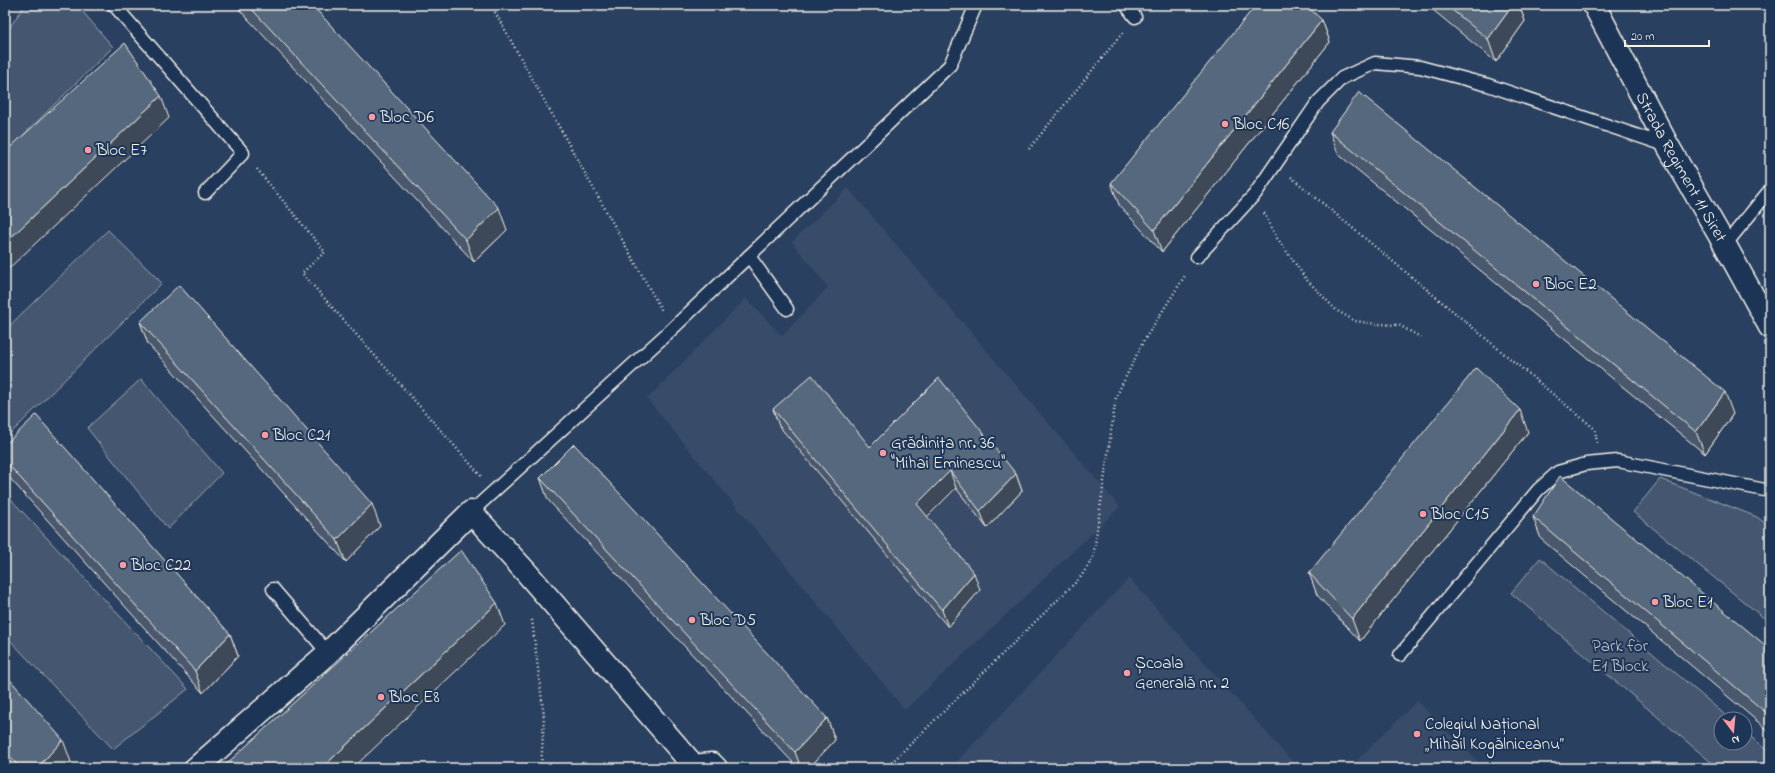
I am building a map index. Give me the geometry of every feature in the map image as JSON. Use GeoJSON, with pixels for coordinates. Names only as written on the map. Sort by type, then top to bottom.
{"type":"FeatureCollection","features":[{"type":"Feature","properties":{"kind":"street","name":"Strada Regiment 11 Siret"},"geometry":{"type":"LineString","coordinates":[[1594,5],[1668,146],[1770,327]]}},
{"type":"Feature","properties":{"kind":"street"},"geometry":{"type":"LineString","coordinates":[[196,768],[328,653],[471,512],[526,572],[694,766],[712,764],[716,768]]}},
{"type":"Feature","properties":{"kind":"lane"},"geometry":{"type":"LineString","coordinates":[[114,5],[243,153],[204,193]]}},
{"type":"Feature","properties":{"kind":"lane"},"geometry":{"type":"LineString","coordinates":[[471,512],[672,329],[950,65],[976,5]]}},
{"type":"Feature","properties":{"kind":"lane"},"geometry":{"type":"LineString","coordinates":[[1126,5],[1135,17]]}},
{"type":"Feature","properties":{"kind":"lane"},"geometry":{"type":"LineString","coordinates":[[1197,257],[1255,194],[1318,102],[1342,78],[1375,63],[1420,67],[1488,85],[1668,146]]}},
{"type":"Feature","properties":{"kind":"lane"},"geometry":{"type":"LineString","coordinates":[[1725,245],[1770,190]]}},
{"type":"Feature","properties":{"kind":"lane"},"geometry":{"type":"LineString","coordinates":[[749,256],[787,309]]}},
{"type":"Feature","properties":{"kind":"lane"},"geometry":{"type":"LineString","coordinates":[[1400,655],[1538,490],[1558,472],[1586,464],[1601,462],[1626,462],[1770,491]]}},
{"type":"Feature","properties":{"kind":"lane"},"geometry":{"type":"LineString","coordinates":[[273,589],[328,653]]}},
{"type":"Feature","properties":{"kind":"path"},"geometry":{"type":"LineString","coordinates":[[491,5],[672,329]]}},
{"type":"Feature","properties":{"kind":"path"},"geometry":{"type":"LineString","coordinates":[[1029,148],[1135,17]]}},
{"type":"Feature","properties":{"kind":"path"},"geometry":{"type":"LineString","coordinates":[[243,153],[325,252],[302,273],[494,491]]}},
{"type":"Feature","properties":{"kind":"path"},"geometry":{"type":"LineString","coordinates":[[1275,163],[1595,429],[1601,462]]}},
{"type":"Feature","properties":{"kind":"path"},"geometry":{"type":"LineString","coordinates":[[1255,194],[1277,238],[1307,280],[1336,310],[1355,321],[1399,325],[1422,338]]}},
{"type":"Feature","properties":{"kind":"path"},"geometry":{"type":"LineString","coordinates":[[886,768],[1080,578],[1093,558],[1116,397],[1143,342],[1197,257]]}},
{"type":"Feature","properties":{"kind":"path"},"geometry":{"type":"LineString","coordinates":[[531,618],[544,717],[541,768]]}},
{"type":"Feature","properties":{"kind":"shaded area","name":"Grădinița nr. 36 \"Mihai Eminescu\""},"geometry":{"type":"Polygon","coordinates":[[[848,188],[1120,507],[905,710],[647,399],[746,298],[782,336],[828,287],[792,242],[848,188]]]}},
{"type":"Feature","properties":{"kind":"shaded area","name":"Școala Generală nr. 2"},"geometry":{"type":"Polygon","coordinates":[[[1129,578],[1298,768],[951,768],[1129,578]]]}},
{"type":"Feature","properties":{"kind":"shaded area","name":"Colegiul Național „Mihail Kogălniceanu”"},"geometry":{"type":"Polygon","coordinates":[[[1417,701],[1484,768],[1349,768],[1417,701]]]}},
{"type":"Feature","properties":{"kind":"green space"},"geometry":{"type":"Polygon","coordinates":[[[25,5],[77,5],[113,47],[5,153],[5,34],[25,5]]]}},
{"type":"Feature","properties":{"kind":"green space"},"geometry":{"type":"Polygon","coordinates":[[[108,230],[162,283],[5,439],[5,330],[108,230]]]}},
{"type":"Feature","properties":{"kind":"green space"},"geometry":{"type":"Polygon","coordinates":[[[141,379],[222,473],[168,529],[87,428],[141,379]]]}},
{"type":"Feature","properties":{"kind":"green space"},"geometry":{"type":"Polygon","coordinates":[[[1660,479],[1757,517],[1770,527],[1770,623],[1633,512],[1660,479]]]}},
{"type":"Feature","properties":{"kind":"green space"},"geometry":{"type":"Polygon","coordinates":[[[5,493],[188,689],[113,749],[5,635],[5,493]]]}},
{"type":"Feature","properties":{"kind":"green space","name":"Park for E1 Block"},"geometry":{"type":"Polygon","coordinates":[[[1540,558],[1721,711],[1713,711],[1713,751],[1753,751],[1753,739],[1770,753],[1770,768],[1718,768],[1511,593],[1540,558]]]}},
{"type":"Feature","properties":{"kind":"building","name":"Bloc D6"},"geometry":{"type":"Polygon","coordinates":[[[248,5],[312,5],[499,208],[466,240],[248,5]]]}},
{"type":"Feature","properties":{"kind":"building","name":"Bloc C16"},"geometry":{"type":"Polygon","coordinates":[[[1256,5],[1306,5],[1322,20],[1154,230],[1111,183],[1256,5]]]}},
{"type":"Feature","properties":{"kind":"building"},"geometry":{"type":"Polygon","coordinates":[[[1446,5],[1513,5],[1488,39],[1446,5]]]}},
{"type":"Feature","properties":{"kind":"building","name":"Bloc E7"},"geometry":{"type":"Polygon","coordinates":[[[125,43],[161,96],[5,243],[5,152],[125,43]]]}},
{"type":"Feature","properties":{"kind":"building","name":"Bloc E2"},"geometry":{"type":"Polygon","coordinates":[[[1359,92],[1725,392],[1696,432],[1330,132],[1359,92]]]}},
{"type":"Feature","properties":{"kind":"building","name":"Bloc C21"},"geometry":{"type":"Polygon","coordinates":[[[179,285],[372,504],[337,540],[140,322],[179,285]]]}},
{"type":"Feature","properties":{"kind":"building","name":"Bloc C15"},"geometry":{"type":"Polygon","coordinates":[[[1476,368],[1520,410],[1352,619],[1309,573],[1476,368]]]}},
{"type":"Feature","properties":{"kind":"building"},"geometry":{"type":"Polygon","coordinates":[[[812,375],[870,447],[939,378],[1016,474],[980,511],[950,471],[917,504],[974,573],[942,610],[773,409],[812,375]]]}},
{"type":"Feature","properties":{"kind":"building","name":"Bloc C22"},"geometry":{"type":"Polygon","coordinates":[[[36,415],[230,634],[195,671],[5,461],[5,445],[36,415]]]}},
{"type":"Feature","properties":{"kind":"building","name":"Bloc D5"},"geometry":{"type":"Polygon","coordinates":[[[574,444],[827,718],[795,752],[540,478],[574,444]]]}},
{"type":"Feature","properties":{"kind":"building","name":"Bloc E1"},"geometry":{"type":"Polygon","coordinates":[[[1560,476],[1770,649],[1770,716],[1533,517],[1560,476]]]}},
{"type":"Feature","properties":{"kind":"building","name":"Bloc E8"},"geometry":{"type":"Polygon","coordinates":[[[461,550],[497,603],[322,768],[222,768],[461,550]]]}},
{"type":"Feature","properties":{"kind":"building"},"geometry":{"type":"Polygon","coordinates":[[[5,674],[63,740],[37,768],[20,768],[5,751],[5,674]]]}},
{"type":"Feature","properties":{"kind":"place","name":"Bloc D6"},"geometry":{"type":"Point","coordinates":[372,117]}},
{"type":"Feature","properties":{"kind":"place","name":"Bloc C16"},"geometry":{"type":"Point","coordinates":[1225,124]}},
{"type":"Feature","properties":{"kind":"place","name":"Bloc E7"},"geometry":{"type":"Point","coordinates":[88,150]}},
{"type":"Feature","properties":{"kind":"place","name":"Bloc E2"},"geometry":{"type":"Point","coordinates":[1536,284]}},
{"type":"Feature","properties":{"kind":"place","name":"Bloc C21"},"geometry":{"type":"Point","coordinates":[265,435]}},
{"type":"Feature","properties":{"kind":"place","name":"Grădinița nr. 36 \"Mihai Eminescu\""},"geometry":{"type":"Point","coordinates":[883,453]}},
{"type":"Feature","properties":{"kind":"place","name":"Bloc C15"},"geometry":{"type":"Point","coordinates":[1423,514]}},
{"type":"Feature","properties":{"kind":"place","name":"Bloc C22"},"geometry":{"type":"Point","coordinates":[123,565]}},
{"type":"Feature","properties":{"kind":"place","name":"Bloc E1"},"geometry":{"type":"Point","coordinates":[1655,602]}},
{"type":"Feature","properties":{"kind":"place","name":"Bloc D5"},"geometry":{"type":"Point","coordinates":[692,620]}},
{"type":"Feature","properties":{"kind":"place","name":"Școala Generală nr. 2"},"geometry":{"type":"Point","coordinates":[1127,673]}},
{"type":"Feature","properties":{"kind":"place","name":"Bloc E8"},"geometry":{"type":"Point","coordinates":[381,697]}},
{"type":"Feature","properties":{"kind":"place","name":"Colegiul Național „Mihail Kogălniceanu”"},"geometry":{"type":"Point","coordinates":[1417,734]}}]}
